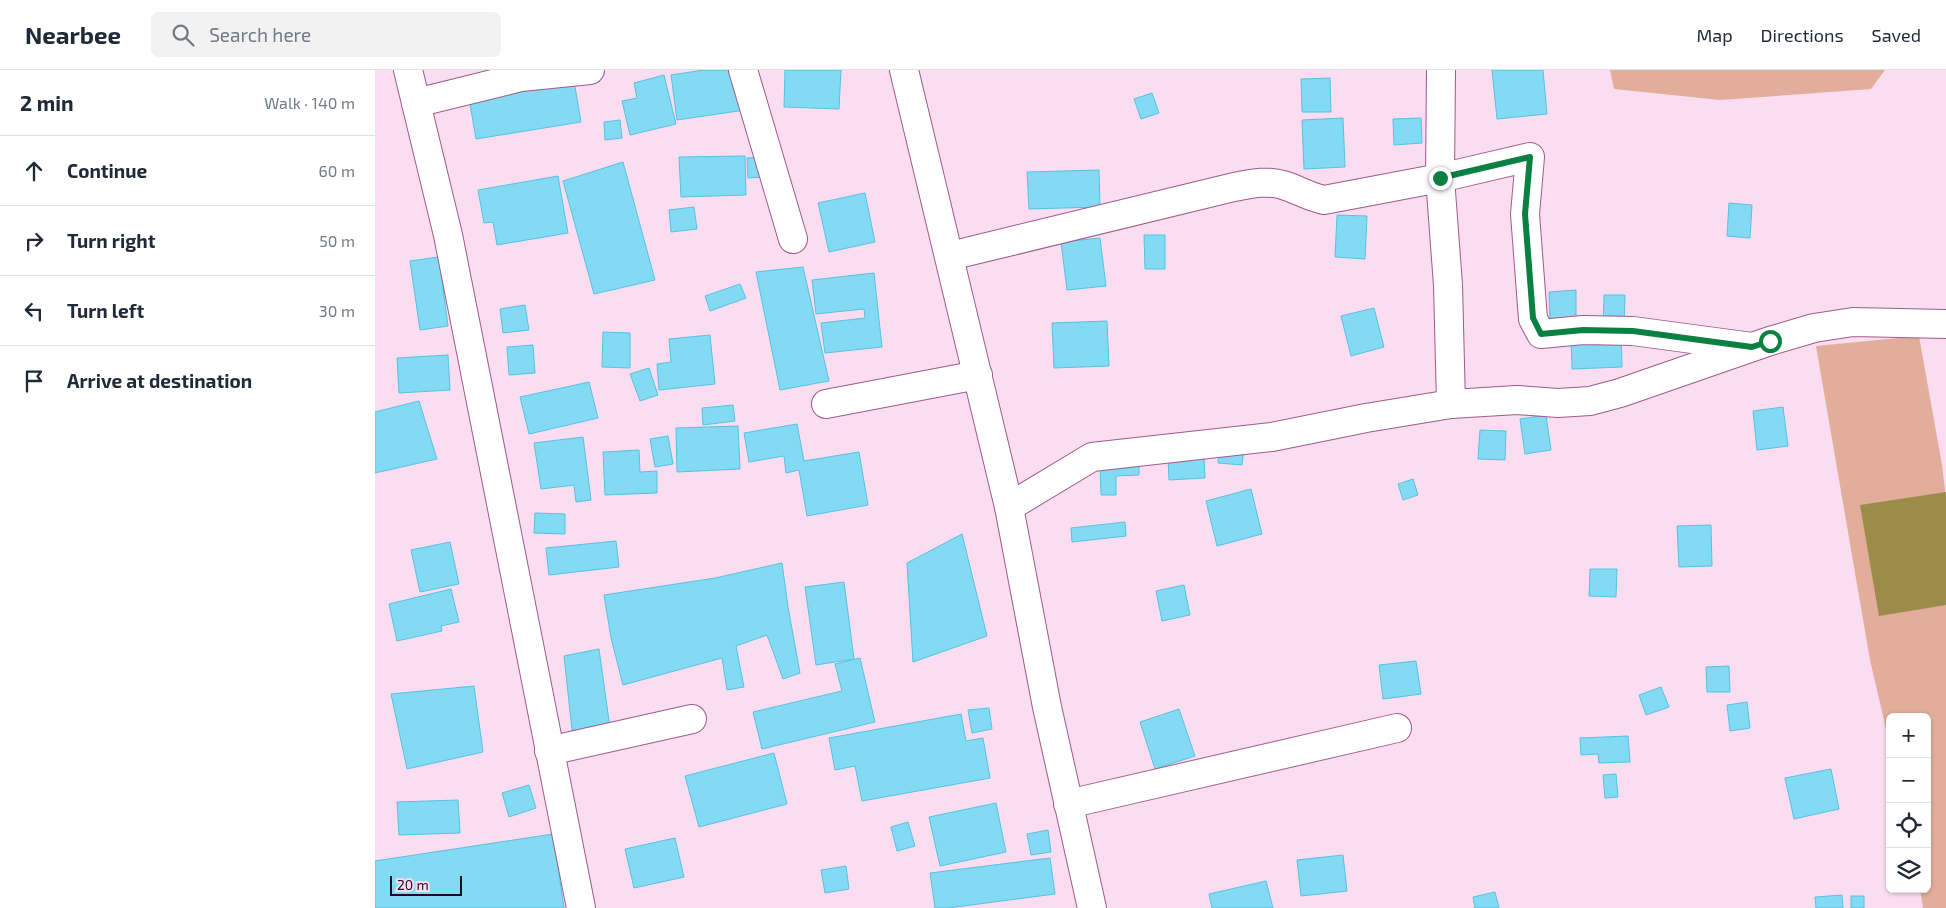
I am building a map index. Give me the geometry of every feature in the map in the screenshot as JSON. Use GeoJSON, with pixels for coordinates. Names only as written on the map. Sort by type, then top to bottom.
{"type":"FeatureCollection","features":[{"type":"Feature","properties":{"kind":"street"},"geometry":{"type":"LineString","coordinates":[[408,70],[448,235],[581,908]]}},
{"type":"Feature","properties":{"kind":"street"},"geometry":{"type":"LineString","coordinates":[[416,103],[521,77],[590,70]]}},
{"type":"Feature","properties":{"kind":"street"},"geometry":{"type":"LineString","coordinates":[[743,70],[793,239]]}},
{"type":"Feature","properties":{"kind":"street"},"geometry":{"type":"LineString","coordinates":[[904,70],[1009,507],[1047,707],[1092,908]]}},
{"type":"Feature","properties":{"kind":"street"},"geometry":{"type":"LineString","coordinates":[[1441,70],[1440,178],[1448,285],[1451,404]]}},
{"type":"Feature","properties":{"kind":"street"},"geometry":{"type":"LineString","coordinates":[[950,256],[1225,189],[1261,182],[1282,184],[1311,198],[1324,200],[1440,178],[1530,157],[1525,214],[1533,318],[1541,334],[1583,330],[1633,331],[1752,347]]}},
{"type":"Feature","properties":{"kind":"street"},"geometry":{"type":"LineString","coordinates":[[1009,507],[1092,457],[1272,437],[1451,404],[1517,400],[1590,401],[1620,393],[1752,347],[1814,328],[1853,322],[1946,324]]}},
{"type":"Feature","properties":{"kind":"street"},"geometry":{"type":"LineString","coordinates":[[826,404],[978,375]]}},
{"type":"Feature","properties":{"kind":"street"},"geometry":{"type":"LineString","coordinates":[[549,751],[692,719]]}},
{"type":"Feature","properties":{"kind":"street"},"geometry":{"type":"LineString","coordinates":[[1069,804],[1397,728]]}},
{"type":"Feature","properties":{"kind":"shaded area"},"geometry":{"type":"Polygon","coordinates":[[[1610,70],[1885,70],[1871,89],[1720,100],[1614,89],[1610,70]]]}},
{"type":"Feature","properties":{"kind":"shaded area"},"geometry":{"type":"Polygon","coordinates":[[[1919,336],[1946,498],[1946,908],[1923,908],[1921,893],[1931,893],[1931,713],[1886,713],[1886,729],[1870,660],[1816,346],[1919,336]]]}},
{"type":"Feature","properties":{"kind":"shaded area"},"geometry":{"type":"Polygon","coordinates":[[[1946,492],[1946,605],[1879,616],[1860,505],[1946,492]]]}},
{"type":"Feature","properties":{"kind":"building"},"geometry":{"type":"Polygon","coordinates":[[[704,70],[739,70],[745,110],[677,120],[671,75],[704,70]]]}},
{"type":"Feature","properties":{"kind":"building"},"geometry":{"type":"Polygon","coordinates":[[[785,70],[841,70],[839,109],[784,107],[785,70]]]}},
{"type":"Feature","properties":{"kind":"building"},"geometry":{"type":"Polygon","coordinates":[[[1492,70],[1543,70],[1547,114],[1497,119],[1492,70]]]}},
{"type":"Feature","properties":{"kind":"building"},"geometry":{"type":"Polygon","coordinates":[[[664,75],[676,124],[630,135],[622,101],[637,98],[634,83],[664,75]]]}},
{"type":"Feature","properties":{"kind":"building"},"geometry":{"type":"Polygon","coordinates":[[[1330,78],[1331,112],[1302,112],[1301,79],[1330,78]]]}},
{"type":"Feature","properties":{"kind":"building"},"geometry":{"type":"Polygon","coordinates":[[[574,81],[581,122],[476,139],[469,98],[574,81]]]}},
{"type":"Feature","properties":{"kind":"building"},"geometry":{"type":"Polygon","coordinates":[[[1152,93],[1159,113],[1141,119],[1134,99],[1152,93]]]}},
{"type":"Feature","properties":{"kind":"building"},"geometry":{"type":"Polygon","coordinates":[[[1343,118],[1345,167],[1304,169],[1302,120],[1343,118]]]}},
{"type":"Feature","properties":{"kind":"building"},"geometry":{"type":"Polygon","coordinates":[[[1421,118],[1422,143],[1394,145],[1393,119],[1421,118]]]}},
{"type":"Feature","properties":{"kind":"building"},"geometry":{"type":"Polygon","coordinates":[[[620,120],[622,138],[605,140],[604,122],[620,120]]]}},
{"type":"Feature","properties":{"kind":"building"},"geometry":{"type":"Polygon","coordinates":[[[745,156],[746,195],[681,197],[679,157],[745,156]]]}},
{"type":"Feature","properties":{"kind":"building"},"geometry":{"type":"Polygon","coordinates":[[[763,157],[764,177],[748,178],[747,158],[763,157]]]}},
{"type":"Feature","properties":{"kind":"building"},"geometry":{"type":"Polygon","coordinates":[[[623,162],[655,280],[594,294],[563,181],[623,162]]]}},
{"type":"Feature","properties":{"kind":"building"},"geometry":{"type":"Polygon","coordinates":[[[1099,170],[1100,207],[1029,209],[1027,172],[1099,170]]]}},
{"type":"Feature","properties":{"kind":"building"},"geometry":{"type":"Polygon","coordinates":[[[558,176],[568,233],[497,245],[493,222],[484,223],[478,190],[558,176]]]}},
{"type":"Feature","properties":{"kind":"building"},"geometry":{"type":"Polygon","coordinates":[[[865,193],[875,242],[829,252],[818,203],[865,193]]]}},
{"type":"Feature","properties":{"kind":"building"},"geometry":{"type":"Polygon","coordinates":[[[1729,203],[1752,205],[1750,238],[1727,236],[1729,203]]]}},
{"type":"Feature","properties":{"kind":"building"},"geometry":{"type":"Polygon","coordinates":[[[694,207],[697,229],[671,232],[669,210],[694,207]]]}},
{"type":"Feature","properties":{"kind":"building"},"geometry":{"type":"Polygon","coordinates":[[[1337,215],[1367,216],[1365,259],[1335,257],[1337,215]]]}},
{"type":"Feature","properties":{"kind":"building"},"geometry":{"type":"Polygon","coordinates":[[[1144,235],[1165,235],[1165,269],[1145,269],[1144,235]]]}},
{"type":"Feature","properties":{"kind":"building"},"geometry":{"type":"Polygon","coordinates":[[[1100,238],[1106,286],[1067,290],[1061,242],[1100,238]]]}},
{"type":"Feature","properties":{"kind":"building"},"geometry":{"type":"Polygon","coordinates":[[[439,257],[448,326],[420,330],[410,261],[439,257]]]}},
{"type":"Feature","properties":{"kind":"building"},"geometry":{"type":"Polygon","coordinates":[[[803,267],[829,381],[780,390],[756,272],[803,267]]]}},
{"type":"Feature","properties":{"kind":"building"},"geometry":{"type":"Polygon","coordinates":[[[874,273],[882,347],[825,353],[821,323],[865,318],[864,309],[816,314],[812,280],[874,273]]]}},
{"type":"Feature","properties":{"kind":"building"},"geometry":{"type":"Polygon","coordinates":[[[740,284],[746,298],[710,311],[705,296],[740,284]]]}},
{"type":"Feature","properties":{"kind":"building"},"geometry":{"type":"Polygon","coordinates":[[[1576,290],[1576,321],[1550,322],[1549,292],[1576,290]]]}},
{"type":"Feature","properties":{"kind":"building"},"geometry":{"type":"Polygon","coordinates":[[[1604,295],[1625,295],[1624,327],[1603,327],[1604,295]]]}},
{"type":"Feature","properties":{"kind":"building"},"geometry":{"type":"Polygon","coordinates":[[[525,305],[529,330],[503,333],[500,309],[525,305]]]}},
{"type":"Feature","properties":{"kind":"building"},"geometry":{"type":"Polygon","coordinates":[[[1374,308],[1384,347],[1351,356],[1341,316],[1374,308]]]}},
{"type":"Feature","properties":{"kind":"building"},"geometry":{"type":"Polygon","coordinates":[[[1107,321],[1109,366],[1054,368],[1052,323],[1107,321]]]}},
{"type":"Feature","properties":{"kind":"building"},"geometry":{"type":"Polygon","coordinates":[[[603,332],[630,333],[630,368],[602,367],[603,332]]]}},
{"type":"Feature","properties":{"kind":"building"},"geometry":{"type":"Polygon","coordinates":[[[1621,333],[1622,367],[1572,369],[1571,335],[1621,333]]]}},
{"type":"Feature","properties":{"kind":"building"},"geometry":{"type":"Polygon","coordinates":[[[710,335],[715,384],[659,390],[657,364],[671,362],[669,339],[710,335]]]}},
{"type":"Feature","properties":{"kind":"building"},"geometry":{"type":"Polygon","coordinates":[[[533,345],[535,373],[509,375],[507,347],[533,345]]]}},
{"type":"Feature","properties":{"kind":"building"},"geometry":{"type":"Polygon","coordinates":[[[448,355],[450,390],[399,393],[397,358],[448,355]]]}},
{"type":"Feature","properties":{"kind":"building"},"geometry":{"type":"Polygon","coordinates":[[[649,368],[658,395],[640,401],[630,374],[649,368]]]}},
{"type":"Feature","properties":{"kind":"building"},"geometry":{"type":"Polygon","coordinates":[[[589,382],[598,418],[529,434],[520,397],[589,382]]]}},
{"type":"Feature","properties":{"kind":"building"},"geometry":{"type":"Polygon","coordinates":[[[419,401],[437,459],[375,473],[375,412],[419,401]]]}},
{"type":"Feature","properties":{"kind":"building"},"geometry":{"type":"Polygon","coordinates":[[[733,405],[735,421],[703,425],[702,408],[733,405]]]}},
{"type":"Feature","properties":{"kind":"building"},"geometry":{"type":"Polygon","coordinates":[[[1783,407],[1788,446],[1757,450],[1753,411],[1783,407]]]}},
{"type":"Feature","properties":{"kind":"building"},"geometry":{"type":"Polygon","coordinates":[[[1546,415],[1551,450],[1525,454],[1520,419],[1546,415]]]}},
{"type":"Feature","properties":{"kind":"building"},"geometry":{"type":"Polygon","coordinates":[[[797,424],[804,461],[859,452],[868,505],[807,516],[799,470],[786,473],[784,456],[749,462],[744,433],[797,424]]]}},
{"type":"Feature","properties":{"kind":"building"},"geometry":{"type":"Polygon","coordinates":[[[738,426],[740,469],[677,472],[676,428],[738,426]]]}},
{"type":"Feature","properties":{"kind":"building"},"geometry":{"type":"Polygon","coordinates":[[[1480,430],[1506,431],[1505,460],[1478,459],[1480,430]]]}},
{"type":"Feature","properties":{"kind":"building"},"geometry":{"type":"Polygon","coordinates":[[[668,436],[673,464],[655,467],[650,439],[668,436]]]}},
{"type":"Feature","properties":{"kind":"building"},"geometry":{"type":"Polygon","coordinates":[[[583,437],[591,500],[576,502],[574,485],[541,489],[534,443],[583,437]]]}},
{"type":"Feature","properties":{"kind":"building"},"geometry":{"type":"Polygon","coordinates":[[[1219,447],[1244,449],[1242,465],[1218,463],[1219,447]]]}},
{"type":"Feature","properties":{"kind":"building"},"geometry":{"type":"Polygon","coordinates":[[[639,450],[640,472],[657,471],[657,493],[605,495],[603,452],[639,450]]]}},
{"type":"Feature","properties":{"kind":"building"},"geometry":{"type":"Polygon","coordinates":[[[1204,456],[1205,478],[1169,480],[1168,458],[1204,456]]]}},
{"type":"Feature","properties":{"kind":"building"},"geometry":{"type":"Polygon","coordinates":[[[1139,462],[1139,475],[1116,476],[1116,495],[1101,495],[1100,463],[1139,462]]]}},
{"type":"Feature","properties":{"kind":"building"},"geometry":{"type":"Polygon","coordinates":[[[1413,479],[1418,495],[1403,500],[1398,484],[1413,479]]]}},
{"type":"Feature","properties":{"kind":"building"},"geometry":{"type":"Polygon","coordinates":[[[1251,489],[1262,534],[1217,546],[1206,501],[1251,489]]]}},
{"type":"Feature","properties":{"kind":"building"},"geometry":{"type":"Polygon","coordinates":[[[535,513],[565,514],[565,534],[534,533],[535,513]]]}},
{"type":"Feature","properties":{"kind":"building"},"geometry":{"type":"Polygon","coordinates":[[[1125,522],[1126,536],[1072,542],[1071,528],[1125,522]]]}},
{"type":"Feature","properties":{"kind":"building"},"geometry":{"type":"Polygon","coordinates":[[[1711,525],[1712,566],[1679,567],[1677,526],[1711,525]]]}},
{"type":"Feature","properties":{"kind":"building"},"geometry":{"type":"Polygon","coordinates":[[[962,534],[987,636],[913,662],[907,563],[962,534]]]}},
{"type":"Feature","properties":{"kind":"building"},"geometry":{"type":"Polygon","coordinates":[[[616,541],[619,567],[549,575],[546,548],[616,541]]]}},
{"type":"Feature","properties":{"kind":"building"},"geometry":{"type":"Polygon","coordinates":[[[450,542],[459,584],[420,592],[411,550],[450,542]]]}},
{"type":"Feature","properties":{"kind":"building"},"geometry":{"type":"Polygon","coordinates":[[[782,563],[800,673],[783,679],[767,635],[736,646],[744,687],[727,690],[722,658],[623,685],[611,638],[604,595],[715,578],[782,563]]]}},
{"type":"Feature","properties":{"kind":"building"},"geometry":{"type":"Polygon","coordinates":[[[1590,569],[1617,569],[1616,597],[1589,596],[1590,569]]]}},
{"type":"Feature","properties":{"kind":"building"},"geometry":{"type":"Polygon","coordinates":[[[844,582],[854,659],[816,665],[805,587],[844,582]]]}},
{"type":"Feature","properties":{"kind":"building"},"geometry":{"type":"Polygon","coordinates":[[[1184,585],[1190,615],[1162,621],[1156,591],[1184,585]]]}},
{"type":"Feature","properties":{"kind":"building"},"geometry":{"type":"Polygon","coordinates":[[[451,589],[459,622],[441,626],[442,631],[397,641],[389,604],[451,589]]]}},
{"type":"Feature","properties":{"kind":"building"},"geometry":{"type":"Polygon","coordinates":[[[599,649],[610,728],[572,730],[564,656],[599,649]]]}},
{"type":"Feature","properties":{"kind":"building"},"geometry":{"type":"Polygon","coordinates":[[[860,658],[875,722],[762,749],[753,712],[842,691],[835,664],[860,658]]]}},
{"type":"Feature","properties":{"kind":"building"},"geometry":{"type":"Polygon","coordinates":[[[1416,661],[1421,694],[1383,699],[1379,665],[1416,661]]]}},
{"type":"Feature","properties":{"kind":"building"},"geometry":{"type":"Polygon","coordinates":[[[1729,666],[1730,692],[1707,692],[1706,667],[1729,666]]]}},
{"type":"Feature","properties":{"kind":"building"},"geometry":{"type":"Polygon","coordinates":[[[474,686],[483,752],[407,769],[391,694],[474,686]]]}},
{"type":"Feature","properties":{"kind":"building"},"geometry":{"type":"Polygon","coordinates":[[[1661,687],[1669,707],[1646,715],[1639,695],[1661,687]]]}},
{"type":"Feature","properties":{"kind":"building"},"geometry":{"type":"Polygon","coordinates":[[[1747,702],[1750,728],[1730,731],[1727,705],[1747,702]]]}},
{"type":"Feature","properties":{"kind":"building"},"geometry":{"type":"Polygon","coordinates":[[[989,708],[992,729],[972,733],[968,710],[989,708]]]}},
{"type":"Feature","properties":{"kind":"building"},"geometry":{"type":"Polygon","coordinates":[[[1179,709],[1195,756],[1155,769],[1140,722],[1179,709]]]}},
{"type":"Feature","properties":{"kind":"building"},"geometry":{"type":"Polygon","coordinates":[[[961,714],[966,741],[983,738],[990,778],[862,801],[855,766],[835,770],[829,738],[961,714]]]}},
{"type":"Feature","properties":{"kind":"building"},"geometry":{"type":"Polygon","coordinates":[[[1628,736],[1630,762],[1599,763],[1598,754],[1581,755],[1580,738],[1628,736]]]}},
{"type":"Feature","properties":{"kind":"building"},"geometry":{"type":"Polygon","coordinates":[[[774,753],[787,804],[699,827],[685,776],[774,753]]]}},
{"type":"Feature","properties":{"kind":"building"},"geometry":{"type":"Polygon","coordinates":[[[1831,769],[1839,809],[1794,819],[1785,778],[1831,769]]]}},
{"type":"Feature","properties":{"kind":"building"},"geometry":{"type":"Polygon","coordinates":[[[1616,774],[1618,797],[1605,798],[1603,775],[1616,774]]]}},
{"type":"Feature","properties":{"kind":"building"},"geometry":{"type":"Polygon","coordinates":[[[529,785],[536,808],[509,817],[502,793],[529,785]]]}},
{"type":"Feature","properties":{"kind":"building"},"geometry":{"type":"Polygon","coordinates":[[[458,800],[460,833],[399,835],[397,802],[458,800]]]}},
{"type":"Feature","properties":{"kind":"building"},"geometry":{"type":"Polygon","coordinates":[[[996,803],[1006,852],[940,866],[929,817],[996,803]]]}},
{"type":"Feature","properties":{"kind":"building"},"geometry":{"type":"Polygon","coordinates":[[[908,822],[915,846],[897,851],[891,827],[908,822]]]}},
{"type":"Feature","properties":{"kind":"building"},"geometry":{"type":"Polygon","coordinates":[[[1048,830],[1051,852],[1031,855],[1027,834],[1048,830]]]}},
{"type":"Feature","properties":{"kind":"building"},"geometry":{"type":"Polygon","coordinates":[[[553,834],[564,908],[375,908],[375,861],[553,834]]]}},
{"type":"Feature","properties":{"kind":"building"},"geometry":{"type":"Polygon","coordinates":[[[675,838],[684,877],[634,888],[625,849],[675,838]]]}},
{"type":"Feature","properties":{"kind":"building"},"geometry":{"type":"Polygon","coordinates":[[[1343,855],[1347,891],[1301,896],[1297,860],[1343,855]]]}},
{"type":"Feature","properties":{"kind":"building"},"geometry":{"type":"Polygon","coordinates":[[[1050,858],[1055,894],[948,908],[935,908],[930,873],[1050,858]]]}},
{"type":"Feature","properties":{"kind":"building"},"geometry":{"type":"Polygon","coordinates":[[[846,866],[849,889],[825,893],[821,870],[846,866]]]}},
{"type":"Feature","properties":{"kind":"building"},"geometry":{"type":"Polygon","coordinates":[[[1266,881],[1273,908],[1212,908],[1209,894],[1266,881]]]}},
{"type":"Feature","properties":{"kind":"building"},"geometry":{"type":"Polygon","coordinates":[[[1495,892],[1499,908],[1475,908],[1473,897],[1495,892]]]}},
{"type":"Feature","properties":{"kind":"building"},"geometry":{"type":"Polygon","coordinates":[[[1842,895],[1843,908],[1816,908],[1815,897],[1842,895]]]}},
{"type":"Feature","properties":{"kind":"building"},"geometry":{"type":"Polygon","coordinates":[[[1851,896],[1864,896],[1864,908],[1851,908],[1851,896]]]}},
{"type":"Feature","properties":{"kind":"route"},"geometry":{"type":"LineString","coordinates":[[1440,178],[1530,157],[1525,214],[1533,318],[1541,334],[1583,330],[1633,331],[1752,347],[1770,341]]}}]}
